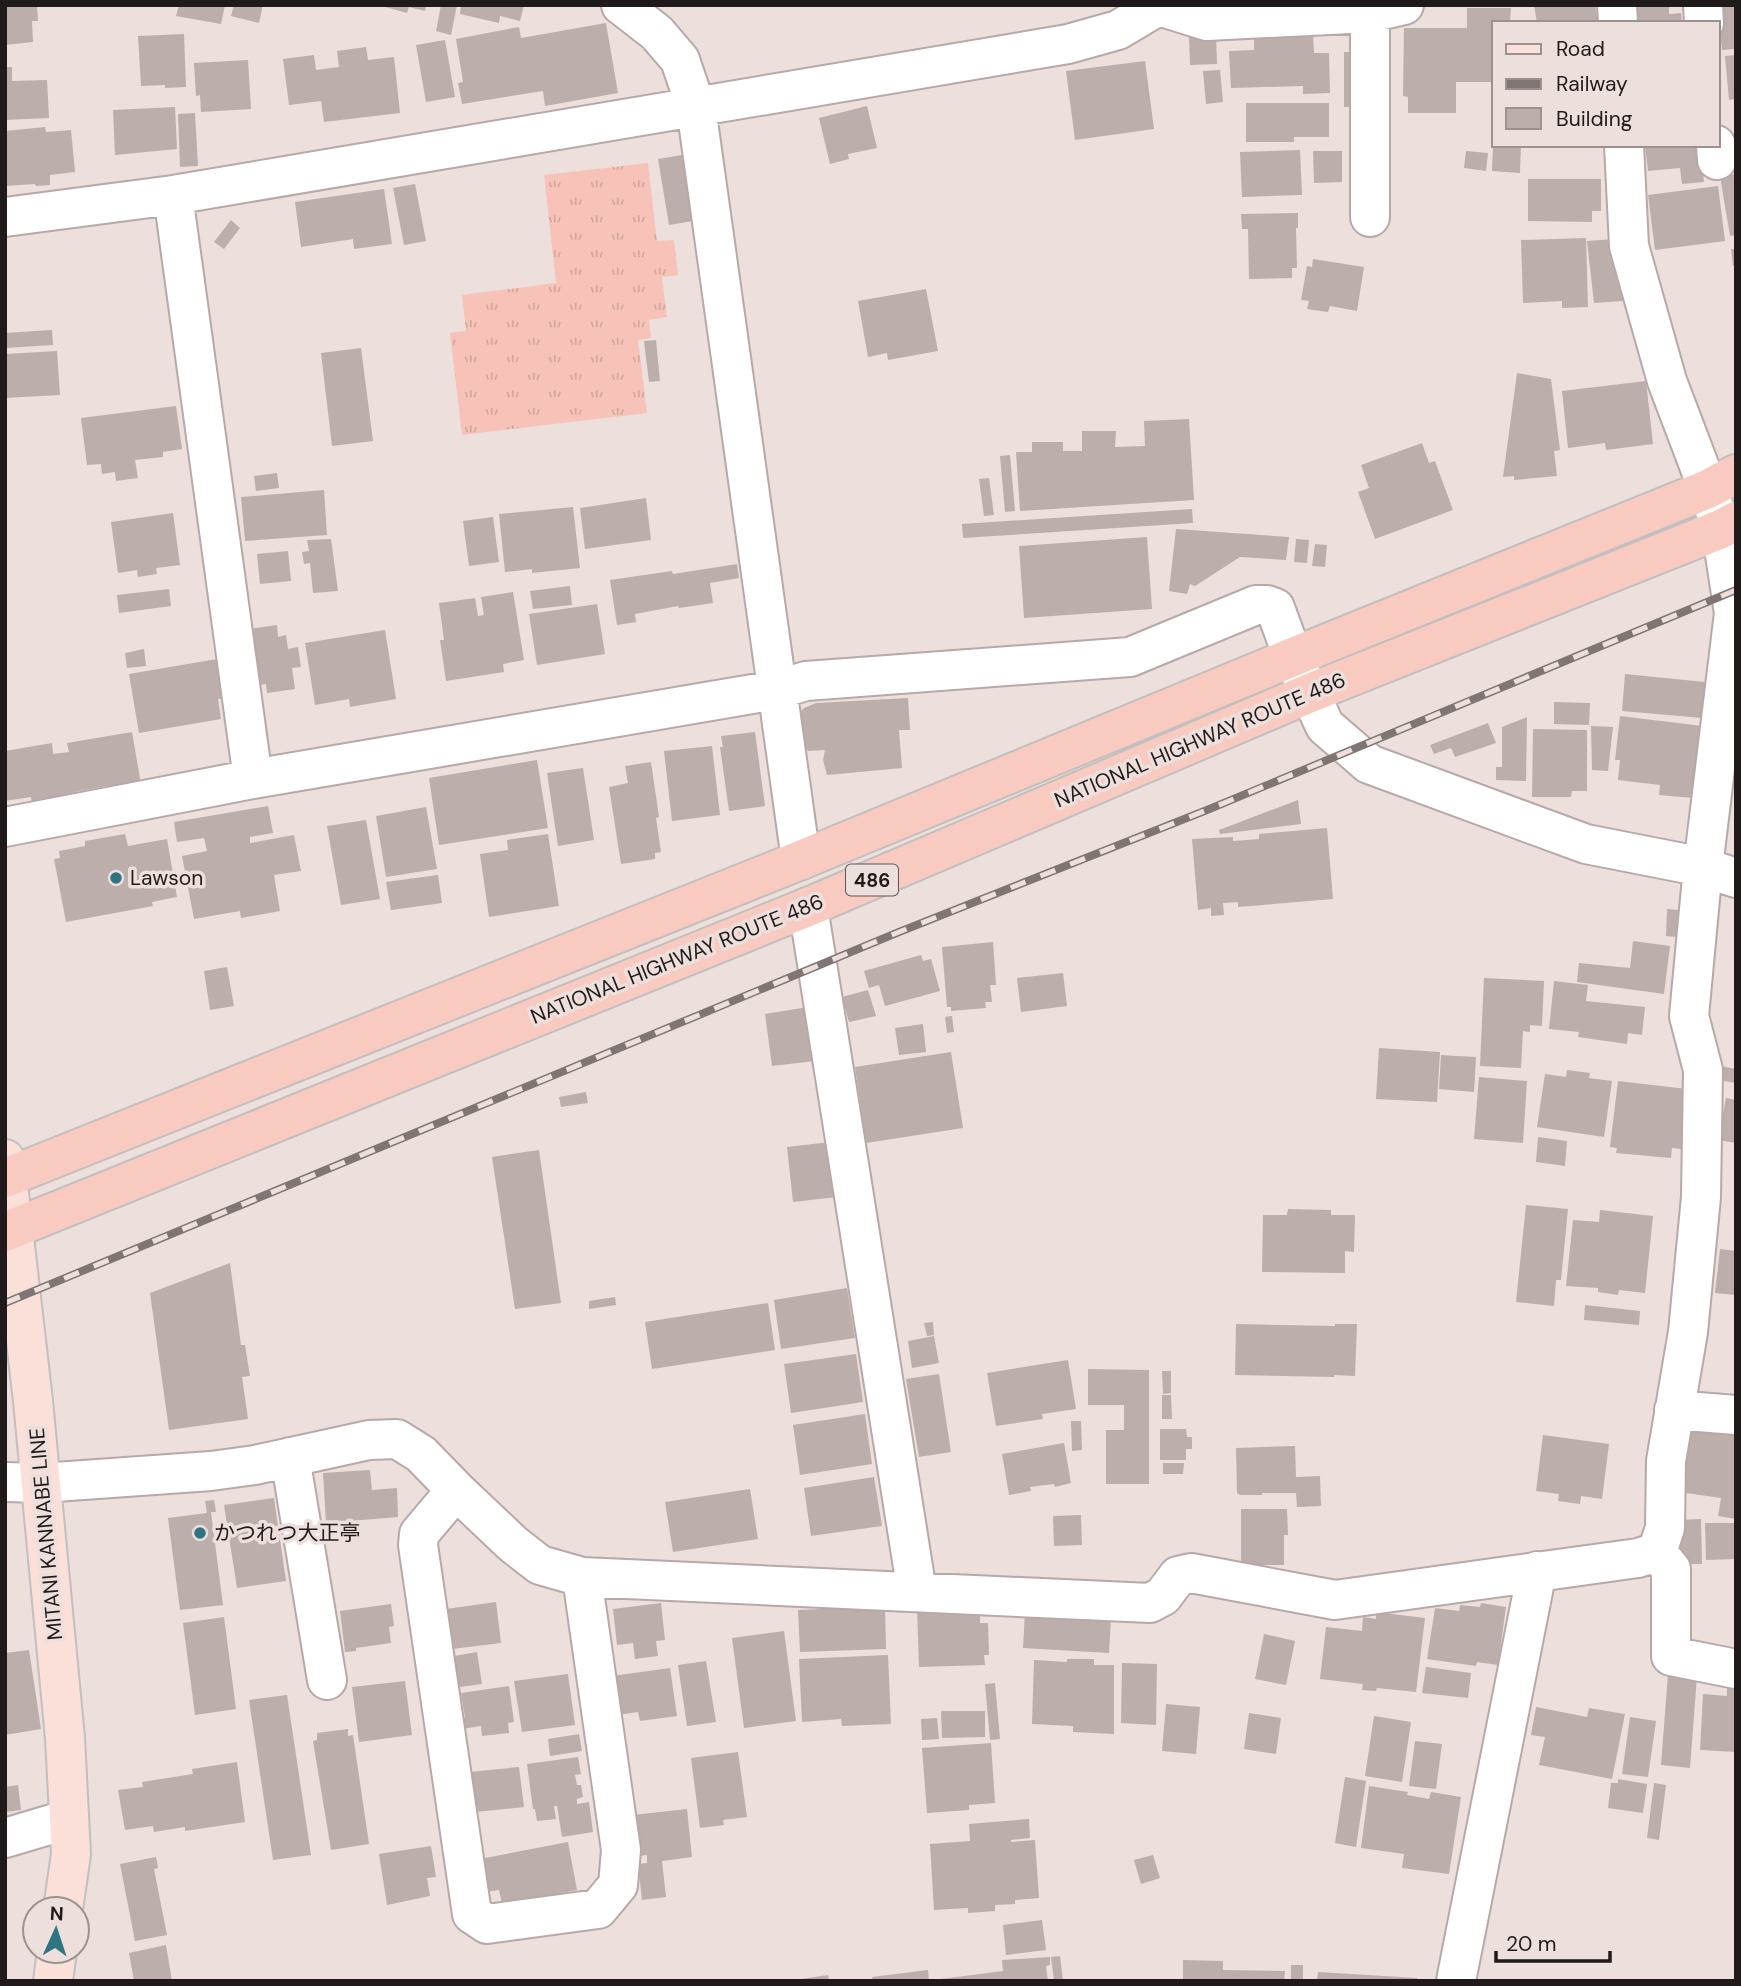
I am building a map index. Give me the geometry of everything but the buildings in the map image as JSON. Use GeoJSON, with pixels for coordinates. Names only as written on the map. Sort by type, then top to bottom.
{"type":"FeatureCollection","features":[{"type":"Feature","properties":{"kind":"highway","name":"NATIONAL HIGHWAY ROUTE 486"},"geometry":{"type":"LineString","coordinates":[[6,1171],[801,860],[1722,482]]}},
{"type":"Feature","properties":{"kind":"highway","name":"NATIONAL HIGHWAY ROUTE 486"},"geometry":{"type":"LineString","coordinates":[[9,1231],[808,907],[1310,693],[1728,525]]}},
{"type":"Feature","properties":{"kind":"main road","name":"MITANI KANNABE LINE"},"geometry":{"type":"LineString","coordinates":[[6,1171],[9,1231],[33,1401],[23,1483],[65,1738],[71,1854],[65,1895]]}},
{"type":"Feature","properties":{"kind":"street"},"geometry":{"type":"LineString","coordinates":[[621,5],[657,33],[680,60],[696,107],[801,860]]}},
{"type":"Feature","properties":{"kind":"street"},"geometry":{"type":"LineString","coordinates":[[5,217],[173,195],[1068,44],[1118,30],[1160,6],[1207,21],[1387,9],[1370,217]]}},
{"type":"Feature","properties":{"kind":"street"},"geometry":{"type":"LineString","coordinates":[[1624,147],[1629,246],[1667,381],[1722,482],[1734,613],[1720,873],[1689,1016],[1703,1070],[1700,1197],[1688,1332],[1666,1461],[1665,1528],[1657,1552]]}},
{"type":"Feature","properties":{"kind":"street"},"geometry":{"type":"LineString","coordinates":[[173,195],[253,779]]}},
{"type":"Feature","properties":{"kind":"street"},"geometry":{"type":"LineString","coordinates":[[5,827],[253,779],[776,690],[806,681],[1130,657],[1256,605],[1267,605],[1275,608],[1293,657],[1325,726],[1369,764],[1586,844],[1720,873]]}},
{"type":"Feature","properties":{"kind":"street"},"geometry":{"type":"LineString","coordinates":[[808,907],[917,1592]]}},
{"type":"Feature","properties":{"kind":"street"},"geometry":{"type":"LineString","coordinates":[[1674,1410],[1736,1415]]}},
{"type":"Feature","properties":{"kind":"street"},"geometry":{"type":"LineString","coordinates":[[23,1483],[211,1471],[255,1465],[369,1440],[397,1439],[421,1454],[513,1544],[540,1565],[582,1577],[1150,1603],[1163,1596],[1178,1576],[1191,1573],[1335,1600],[1638,1558],[1657,1552]]}},
{"type":"Feature","properties":{"kind":"street"},"geometry":{"type":"LineString","coordinates":[[289,1457],[327,1681]]}},
{"type":"Feature","properties":{"kind":"street"},"geometry":{"type":"LineString","coordinates":[[456,1490],[419,1534],[418,1545],[472,1914],[487,1924],[598,1909],[618,1885],[621,1850],[582,1577]]}},
{"type":"Feature","properties":{"kind":"street"},"geometry":{"type":"LineString","coordinates":[[1657,1552],[1671,1569],[1671,1656],[1736,1669]]}},
{"type":"Feature","properties":{"kind":"street"},"geometry":{"type":"LineString","coordinates":[[1456,1981],[1537,1571]]}},
{"type":"Feature","properties":{"kind":"street"},"geometry":{"type":"LineString","coordinates":[[5,1838],[69,1819]]}},
{"type":"Feature","properties":{"kind":"green space"},"geometry":{"type":"Polygon","coordinates":[[[648,163],[657,241],[674,240],[678,275],[662,277],[667,317],[649,320],[651,338],[638,340],[647,413],[462,435],[450,333],[466,331],[462,295],[556,283],[544,175],[648,163]]]}},
{"type":"Feature","properties":{"kind":"railway"},"geometry":{"type":"LineString","coordinates":[[5,1303],[899,932],[1207,810],[1736,590]]}},
{"type":"Feature","properties":{"kind":"place","name":"Lawson"},"geometry":{"type":"Point","coordinates":[116,878]}},
{"type":"Feature","properties":{"kind":"place","name":"かつれつ大正亭"},"geometry":{"type":"Point","coordinates":[200,1533]}}]}
